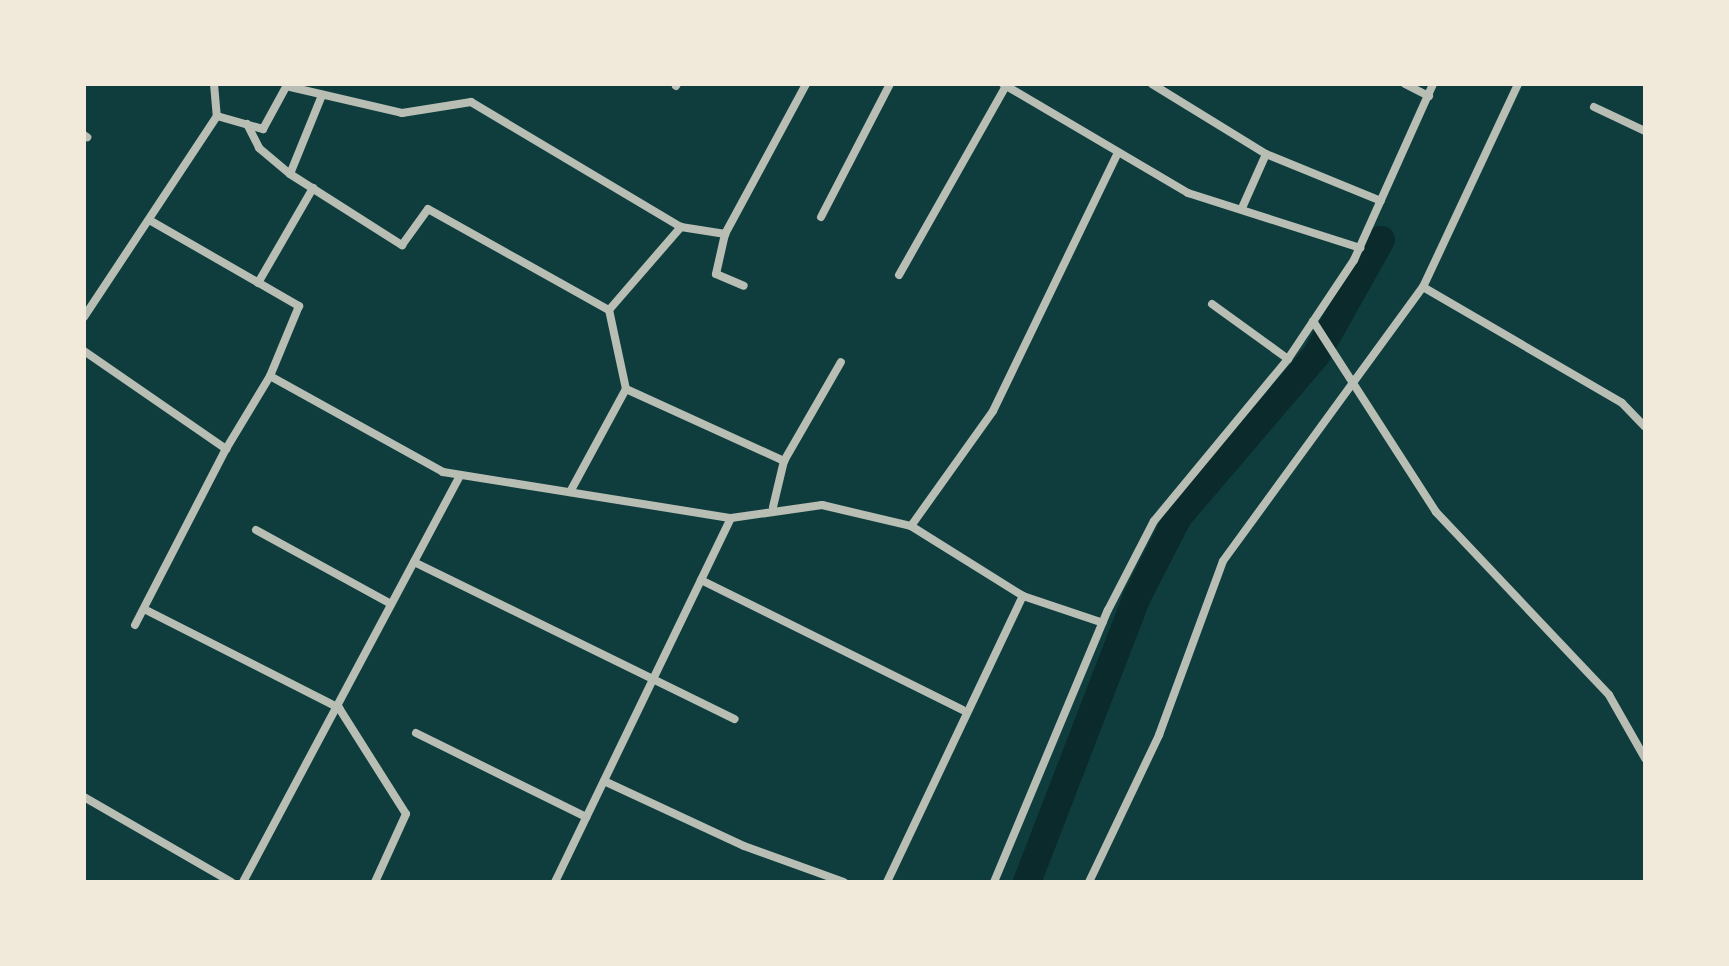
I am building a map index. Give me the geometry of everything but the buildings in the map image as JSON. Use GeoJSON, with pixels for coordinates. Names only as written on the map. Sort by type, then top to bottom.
{"type":"FeatureCollection","features":[{"type":"Feature","properties":{"kind":"street"},"geometry":{"type":"LineString","coordinates":[[84,317],[151,221],[217,116],[214,84]]}},
{"type":"Feature","properties":{"kind":"street"},"geometry":{"type":"LineString","coordinates":[[744,286],[716,274],[725,234],[806,84]]}},
{"type":"Feature","properties":{"kind":"street"},"geometry":{"type":"LineString","coordinates":[[821,217],[890,84]]}},
{"type":"Feature","properties":{"kind":"street"},"geometry":{"type":"LineString","coordinates":[[1153,84],[1266,154],[1381,201]]}},
{"type":"Feature","properties":{"kind":"street"},"geometry":{"type":"LineString","coordinates":[[1405,84],[1429,96]]}},
{"type":"Feature","properties":{"kind":"street"},"geometry":{"type":"LineString","coordinates":[[994,882],[1103,623],[1154,521],[1288,359],[1360,248],[1433,84]]}},
{"type":"Feature","properties":{"kind":"street"},"geometry":{"type":"LineString","coordinates":[[1089,882],[1159,735],[1223,561],[1423,287],[1518,84]]}},
{"type":"Feature","properties":{"kind":"street"},"geometry":{"type":"LineString","coordinates":[[217,116],[263,129],[286,85],[402,113],[471,102],[681,227],[725,234]]}},
{"type":"Feature","properties":{"kind":"street"},"geometry":{"type":"LineString","coordinates":[[899,275],[1004,85],[1116,156],[1188,193],[1360,248]]}},
{"type":"Feature","properties":{"kind":"street"},"geometry":{"type":"LineString","coordinates":[[290,174],[322,95]]}},
{"type":"Feature","properties":{"kind":"street"},"geometry":{"type":"LineString","coordinates":[[1594,107],[1645,131]]}},
{"type":"Feature","properties":{"kind":"street"},"geometry":{"type":"LineString","coordinates":[[247,124],[259,148],[290,174],[402,245],[428,209],[609,310],[626,389],[570,492]]}},
{"type":"Feature","properties":{"kind":"street"},"geometry":{"type":"LineString","coordinates":[[1242,208],[1266,154]]}},
{"type":"Feature","properties":{"kind":"street"},"geometry":{"type":"LineString","coordinates":[[911,526],[993,411],[1116,156]]}},
{"type":"Feature","properties":{"kind":"street"},"geometry":{"type":"LineString","coordinates":[[258,283],[313,188]]}},
{"type":"Feature","properties":{"kind":"street"},"geometry":{"type":"LineString","coordinates":[[135,625],[226,449],[270,376],[299,306],[151,221]]}},
{"type":"Feature","properties":{"kind":"street"},"geometry":{"type":"LineString","coordinates":[[609,310],[681,227]]}},
{"type":"Feature","properties":{"kind":"street"},"geometry":{"type":"LineString","coordinates":[[1423,287],[1622,403],[1645,427]]}},
{"type":"Feature","properties":{"kind":"street"},"geometry":{"type":"LineString","coordinates":[[1212,304],[1288,359]]}},
{"type":"Feature","properties":{"kind":"street"},"geometry":{"type":"LineString","coordinates":[[1313,321],[1350,385],[1436,512],[1609,695],[1645,758]]}},
{"type":"Feature","properties":{"kind":"street"},"geometry":{"type":"LineString","coordinates":[[84,351],[226,449]]}},
{"type":"Feature","properties":{"kind":"street"},"geometry":{"type":"LineString","coordinates":[[773,507],[784,461],[841,362]]}},
{"type":"Feature","properties":{"kind":"street"},"geometry":{"type":"LineString","coordinates":[[270,376],[443,472],[731,518],[773,507],[822,505],[911,526],[1023,596],[1103,623]]}},
{"type":"Feature","properties":{"kind":"street"},"geometry":{"type":"LineString","coordinates":[[626,389],[784,461]]}},
{"type":"Feature","properties":{"kind":"street"},"geometry":{"type":"LineString","coordinates":[[243,882],[339,708],[460,475]]}},
{"type":"Feature","properties":{"kind":"street"},"geometry":{"type":"LineString","coordinates":[[555,882],[731,518]]}},
{"type":"Feature","properties":{"kind":"street"},"geometry":{"type":"LineString","coordinates":[[256,530],[391,604]]}},
{"type":"Feature","properties":{"kind":"street"},"geometry":{"type":"LineString","coordinates":[[414,562],[735,719]]}},
{"type":"Feature","properties":{"kind":"street"},"geometry":{"type":"LineString","coordinates":[[701,580],[963,710]]}},
{"type":"Feature","properties":{"kind":"street"},"geometry":{"type":"LineString","coordinates":[[887,882],[963,710],[1023,596]]}},
{"type":"Feature","properties":{"kind":"street"},"geometry":{"type":"LineString","coordinates":[[144,609],[339,708],[406,814],[375,882]]}},
{"type":"Feature","properties":{"kind":"street"},"geometry":{"type":"LineString","coordinates":[[416,733],[586,817]]}},
{"type":"Feature","properties":{"kind":"street"},"geometry":{"type":"LineString","coordinates":[[604,781],[744,846],[844,882]]}},
{"type":"Feature","properties":{"kind":"street"},"geometry":{"type":"LineString","coordinates":[[84,797],[231,882]]}},
{"type":"Feature","properties":{"kind":"waterway"},"geometry":{"type":"LineString","coordinates":[[1027,882],[1136,599],[1178,517],[1317,354],[1381,240]]}}]}
